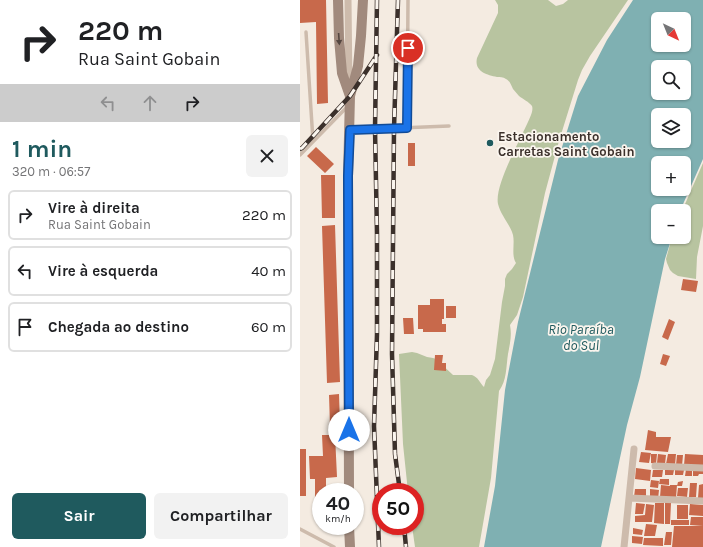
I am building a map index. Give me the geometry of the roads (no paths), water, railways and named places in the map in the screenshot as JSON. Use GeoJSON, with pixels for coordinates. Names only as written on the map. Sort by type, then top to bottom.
{"type":"FeatureCollection","features":[{"type":"Feature","properties":{"kind":"main road"},"geometry":{"type":"LineString","coordinates":[[338,0],[342,73],[350,100]]}},
{"type":"Feature","properties":{"kind":"main road"},"geometry":{"type":"LineString","coordinates":[[349,483],[348,176],[350,100],[358,66],[363,0]]}},
{"type":"Feature","properties":{"kind":"main road"},"geometry":{"type":"LineString","coordinates":[[350,535],[350,547]]}},
{"type":"Feature","properties":{"kind":"street"},"geometry":{"type":"LineString","coordinates":[[348,0],[350,100]]}},
{"type":"Feature","properties":{"kind":"street"},"geometry":{"type":"LineString","coordinates":[[624,547],[634,449]]}},
{"type":"Feature","properties":{"kind":"street"},"geometry":{"type":"LineString","coordinates":[[654,466],[703,468]]}},
{"type":"Feature","properties":{"kind":"street"},"geometry":{"type":"LineString","coordinates":[[630,498],[703,501]]}},
{"type":"Feature","properties":{"kind":"lane"},"geometry":{"type":"LineString","coordinates":[[407,128],[408,0]]}},
{"type":"Feature","properties":{"kind":"lane"},"geometry":{"type":"LineString","coordinates":[[306,32],[313,141]]}},
{"type":"Feature","properties":{"kind":"lane"},"geometry":{"type":"LineString","coordinates":[[300,154],[350,100]]}},
{"type":"Feature","properties":{"kind":"lane"},"geometry":{"type":"LineString","coordinates":[[350,130],[449,126]]}},
{"type":"Feature","properties":{"kind":"lane"},"geometry":{"type":"LineString","coordinates":[[300,529],[334,547]]}},
{"type":"Feature","properties":{"kind":"water","name":"Rio Paraíba do Sul"},"geometry":{"type":"Polygon","coordinates":[[[633,0],[703,0],[703,159],[691,186],[691,156],[651,156],[651,196],[687,196],[683,204],[651,204],[651,244],[670,244],[665,259],[640,377],[627,425],[601,547],[484,547],[495,486],[505,390],[518,322],[558,160],[578,96],[607,40],[633,0]]]}},
{"type":"Feature","properties":{"kind":"railway"},"geometry":{"type":"LineString","coordinates":[[377,0],[375,129],[377,334],[374,426],[379,547]]}},
{"type":"Feature","properties":{"kind":"railway"},"geometry":{"type":"LineString","coordinates":[[398,0],[394,129],[392,354],[395,454],[399,483]]}},
{"type":"Feature","properties":{"kind":"railway"},"geometry":{"type":"LineString","coordinates":[[300,149],[350,96],[377,55]]}},
{"type":"Feature","properties":{"kind":"railway"},"geometry":{"type":"LineString","coordinates":[[405,535],[406,547]]}},
{"type":"Feature","properties":{"kind":"place","name":"Estacionamento Carretas Saint Gobain"},"geometry":{"type":"Point","coordinates":[490,143]}}]}
